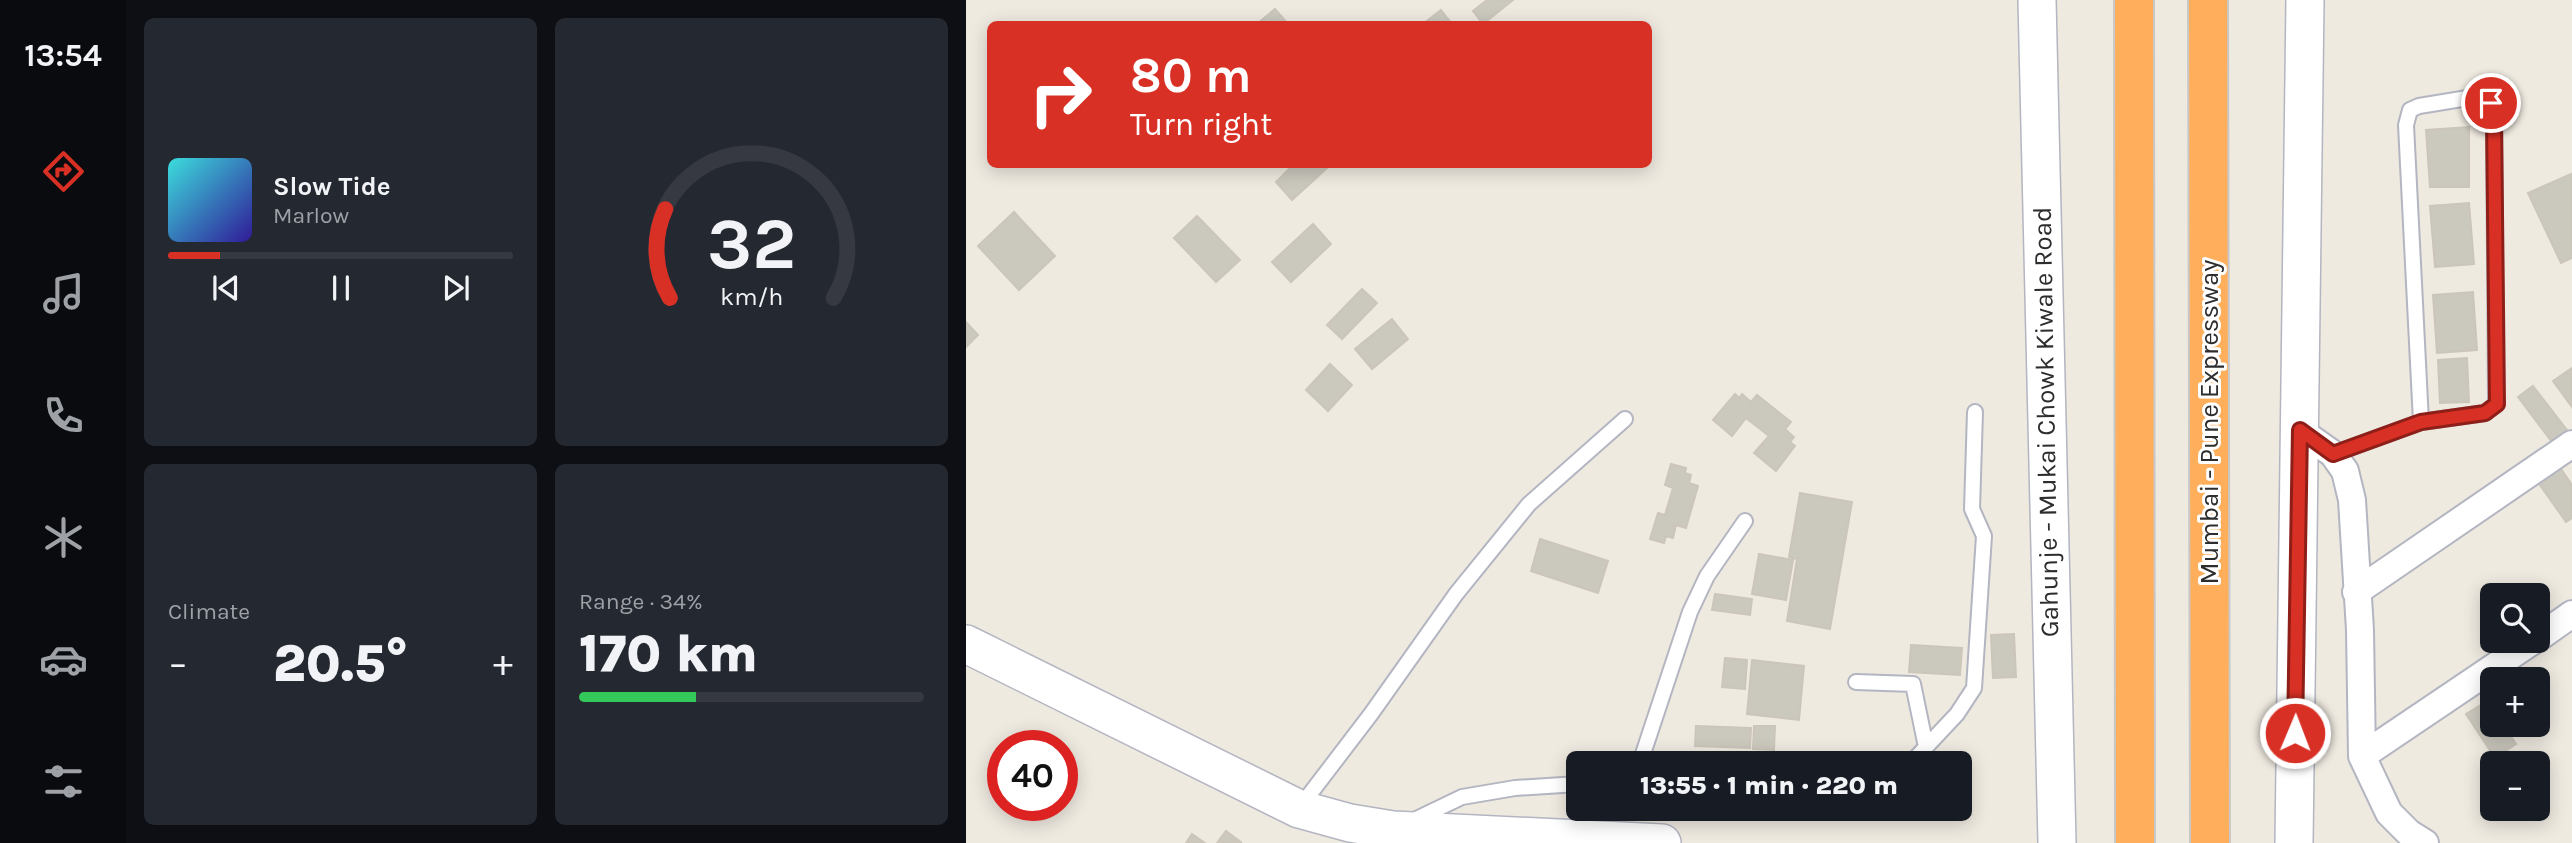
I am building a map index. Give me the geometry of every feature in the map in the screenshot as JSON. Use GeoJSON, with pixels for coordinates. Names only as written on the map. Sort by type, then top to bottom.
{"type":"FeatureCollection","features":[{"type":"Feature","properties":{"kind":"highway"},"geometry":{"type":"LineString","coordinates":[[2134,0],[2135,843]]}},
{"type":"Feature","properties":{"kind":"highway","name":"Mumbai - Pune Expressway"},"geometry":{"type":"LineString","coordinates":[[2208,0],[2210,843]]}},
{"type":"Feature","properties":{"kind":"street","name":"Gahunje - Mukai Chowk Kiwale Road"},"geometry":{"type":"LineString","coordinates":[[2037,0],[2057,843]]}},
{"type":"Feature","properties":{"kind":"street"},"geometry":{"type":"LineString","coordinates":[[2294,843],[2305,0]]}},
{"type":"Feature","properties":{"kind":"street"},"geometry":{"type":"LineString","coordinates":[[2300,430],[2333,454],[2345,471],[2352,500],[2360,630],[2362,756],[2389,813],[2409,833],[2425,843]]}},
{"type":"Feature","properties":{"kind":"street"},"geometry":{"type":"LineString","coordinates":[[2356,592],[2572,444]]}},
{"type":"Feature","properties":{"kind":"street"},"geometry":{"type":"LineString","coordinates":[[2550,629],[2572,614]]}},
{"type":"Feature","properties":{"kind":"street"},"geometry":{"type":"LineString","coordinates":[[966,645],[1299,808],[1350,823],[1393,830],[1662,843]]}},
{"type":"Feature","properties":{"kind":"street"},"geometry":{"type":"LineString","coordinates":[[2362,756],[2515,653]]}},
{"type":"Feature","properties":{"kind":"lane"},"geometry":{"type":"LineString","coordinates":[[2333,454],[2421,422],[2485,413],[2497,404],[2494,116],[2491,103],[2480,96],[2419,106],[2410,110],[2406,125],[2421,422]]}},
{"type":"Feature","properties":{"kind":"lane"},"geometry":{"type":"LineString","coordinates":[[1922,751],[1957,714],[1974,688],[1984,536],[1972,509],[1975,412]]}},
{"type":"Feature","properties":{"kind":"lane"},"geometry":{"type":"LineString","coordinates":[[1299,808],[1371,714],[1456,594],[1529,504],[1625,419]]}},
{"type":"Feature","properties":{"kind":"lane"},"geometry":{"type":"LineString","coordinates":[[1644,751],[1690,612],[1707,576],[1745,521]]}},
{"type":"Feature","properties":{"kind":"lane"},"geometry":{"type":"LineString","coordinates":[[1856,682],[1913,684],[1926,747]]}},
{"type":"Feature","properties":{"kind":"lane"},"geometry":{"type":"LineString","coordinates":[[1393,830],[1462,797],[1515,788],[1566,785]]}},
{"type":"Feature","properties":{"kind":"building"},"geometry":{"type":"Polygon","coordinates":[[[1487,0],[1513,0],[1487,21],[1481,21],[1473,11],[1487,0]]]}},
{"type":"Feature","properties":{"kind":"building"},"geometry":{"type":"Polygon","coordinates":[[[1275,9],[1285,21],[1261,21],[1275,9]]]}},
{"type":"Feature","properties":{"kind":"building"},"geometry":{"type":"Polygon","coordinates":[[[1441,10],[1450,21],[1427,21],[1441,10]]]}},
{"type":"Feature","properties":{"kind":"building"},"geometry":{"type":"Polygon","coordinates":[[[2469,127],[2469,187],[2430,187],[2426,130],[2469,127]]]}},
{"type":"Feature","properties":{"kind":"building"},"geometry":{"type":"Polygon","coordinates":[[[1290,168],[1327,168],[1292,200],[1276,182],[1290,168]]]}},
{"type":"Feature","properties":{"kind":"building"},"geometry":{"type":"Polygon","coordinates":[[[2571,174],[2572,258],[2561,263],[2528,193],[2571,174]]]}},
{"type":"Feature","properties":{"kind":"building"},"geometry":{"type":"Polygon","coordinates":[[[2469,203],[2474,264],[2435,267],[2430,206],[2469,203]]]}},
{"type":"Feature","properties":{"kind":"building"},"geometry":{"type":"Polygon","coordinates":[[[1014,212],[1055,256],[1019,290],[978,246],[1014,212]]]}},
{"type":"Feature","properties":{"kind":"building"},"geometry":{"type":"Polygon","coordinates":[[[1197,216],[1240,260],[1216,282],[1174,238],[1197,216]]]}},
{"type":"Feature","properties":{"kind":"building"},"geometry":{"type":"Polygon","coordinates":[[[1313,224],[1331,244],[1291,282],[1272,262],[1313,224]]]}},
{"type":"Feature","properties":{"kind":"building"},"geometry":{"type":"Polygon","coordinates":[[[1362,289],[1377,303],[1342,339],[1327,325],[1362,289]]]}},
{"type":"Feature","properties":{"kind":"building"},"geometry":{"type":"Polygon","coordinates":[[[2473,292],[2477,350],[2437,353],[2433,295],[2473,292]]]}},
{"type":"Feature","properties":{"kind":"building"},"geometry":{"type":"Polygon","coordinates":[[[1392,319],[1408,339],[1372,369],[1355,349],[1392,319]]]}},
{"type":"Feature","properties":{"kind":"building"},"geometry":{"type":"Polygon","coordinates":[[[966,322],[978,335],[966,347],[966,322]]]}},
{"type":"Feature","properties":{"kind":"building"},"geometry":{"type":"Polygon","coordinates":[[[2467,358],[2469,402],[2440,403],[2438,360],[2467,358]]]}},
{"type":"Feature","properties":{"kind":"building"},"geometry":{"type":"Polygon","coordinates":[[[1330,364],[1352,385],[1328,411],[1306,390],[1330,364]]]}},
{"type":"Feature","properties":{"kind":"building"},"geometry":{"type":"Polygon","coordinates":[[[2572,368],[2572,407],[2553,381],[2572,368]]]}},
{"type":"Feature","properties":{"kind":"building"},"geometry":{"type":"Polygon","coordinates":[[[2533,386],[2567,430],[2552,442],[2518,397],[2533,386]]]}},
{"type":"Feature","properties":{"kind":"building"},"geometry":{"type":"Polygon","coordinates":[[[1735,394],[1739,398],[1742,394],[1751,402],[1757,395],[1791,422],[1785,429],[1794,437],[1790,442],[1795,446],[1776,471],[1754,453],[1769,436],[1746,418],[1732,436],[1713,420],[1735,394]]]}},
{"type":"Feature","properties":{"kind":"building"},"geometry":{"type":"Polygon","coordinates":[[[2557,463],[2572,485],[2572,518],[2566,522],[2535,478],[2557,463]]]}},
{"type":"Feature","properties":{"kind":"building"},"geometry":{"type":"Polygon","coordinates":[[[1671,464],[1686,468],[1685,473],[1691,475],[1689,483],[1698,486],[1686,528],[1676,525],[1673,538],[1666,536],[1664,543],[1650,539],[1658,513],[1665,515],[1673,488],[1665,485],[1671,464]]]}},
{"type":"Feature","properties":{"kind":"building"},"geometry":{"type":"Polygon","coordinates":[[[1800,493],[1852,502],[1830,629],[1787,621],[1797,559],[1789,557],[1800,493]]]}},
{"type":"Feature","properties":{"kind":"building"},"geometry":{"type":"Polygon","coordinates":[[[1540,539],[1608,561],[1598,593],[1531,571],[1540,539]]]}},
{"type":"Feature","properties":{"kind":"building"},"geometry":{"type":"Polygon","coordinates":[[[1759,554],[1793,560],[1786,600],[1752,594],[1759,554]]]}},
{"type":"Feature","properties":{"kind":"building"},"geometry":{"type":"Polygon","coordinates":[[[1715,594],[1752,599],[1750,615],[1712,610],[1715,594]]]}},
{"type":"Feature","properties":{"kind":"building"},"geometry":{"type":"Polygon","coordinates":[[[2014,634],[2016,677],[1993,678],[1991,635],[2014,634]]]}},
{"type":"Feature","properties":{"kind":"building"},"geometry":{"type":"Polygon","coordinates":[[[1911,645],[1962,648],[1960,675],[1909,672],[1911,645]]]}},
{"type":"Feature","properties":{"kind":"building"},"geometry":{"type":"Polygon","coordinates":[[[1725,658],[1747,660],[1745,689],[1722,687],[1725,658]]]}},
{"type":"Feature","properties":{"kind":"building"},"geometry":{"type":"Polygon","coordinates":[[[1752,660],[1804,666],[1799,720],[1747,714],[1752,660]]]}},
{"type":"Feature","properties":{"kind":"building"},"geometry":{"type":"Polygon","coordinates":[[[2480,705],[2480,735],[2466,714],[2480,705]]]}},
{"type":"Feature","properties":{"kind":"building"},"geometry":{"type":"Polygon","coordinates":[[[1696,726],[1751,728],[1750,748],[1695,746],[1696,726]]]}},
{"type":"Feature","properties":{"kind":"building"},"geometry":{"type":"Polygon","coordinates":[[[1754,726],[1775,726],[1774,750],[1753,749],[1754,726]]]}},
{"type":"Feature","properties":{"kind":"building"},"geometry":{"type":"Polygon","coordinates":[[[2481,737],[2511,737],[2516,744],[2506,751],[2490,751],[2481,737]]]}},
{"type":"Feature","properties":{"kind":"building"},"geometry":{"type":"Polygon","coordinates":[[[1226,831],[1241,842],[1217,843],[1226,831]]]}},
{"type":"Feature","properties":{"kind":"building"},"geometry":{"type":"Polygon","coordinates":[[[1192,834],[1205,843],[1186,843],[1192,834]]]}},
{"type":"Feature","properties":{"kind":"route"},"geometry":{"type":"LineString","coordinates":[[2295,733],[2300,430],[2333,454],[2421,422],[2485,413],[2497,404],[2494,116],[2491,103]]}}]}
